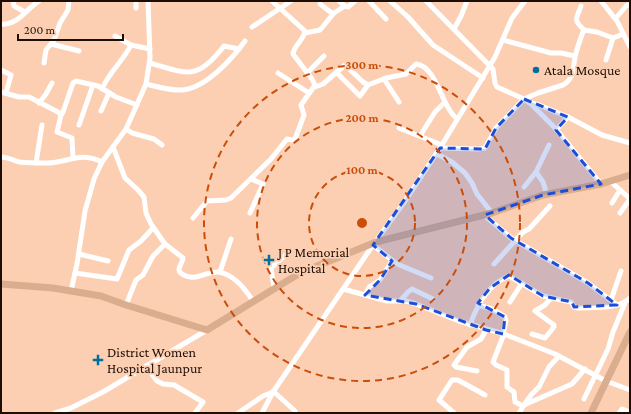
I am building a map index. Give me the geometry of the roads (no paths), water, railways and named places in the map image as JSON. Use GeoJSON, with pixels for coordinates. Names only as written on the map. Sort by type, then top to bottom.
{"type":"FeatureCollection","features":[{"type":"Feature","properties":{"kind":"main road"},"geometry":{"type":"LineString","coordinates":[[1,284],[53,288],[101,296],[207,330],[274,288],[300,274],[374,244],[488,214],[547,195],[601,184],[630,175]]}},
{"type":"Feature","properties":{"kind":"main road"},"geometry":{"type":"LineString","coordinates":[[591,413],[630,332]]}},
{"type":"Feature","properties":{"kind":"street"},"geometry":{"type":"LineString","coordinates":[[13,1],[14,6],[25,12]]}},
{"type":"Feature","properties":{"kind":"street"},"geometry":{"type":"LineString","coordinates":[[1,24],[8,24],[16,21],[32,5],[39,1]]}},
{"type":"Feature","properties":{"kind":"street"},"geometry":{"type":"LineString","coordinates":[[44,63],[46,50],[52,44],[60,22],[68,10],[69,1]]}},
{"type":"Feature","properties":{"kind":"street"},"geometry":{"type":"LineString","coordinates":[[136,1],[136,8]]}},
{"type":"Feature","properties":{"kind":"street"},"geometry":{"type":"LineString","coordinates":[[71,291],[79,254],[86,205],[94,179],[102,162],[126,129],[146,84],[150,63],[148,1]]}},
{"type":"Feature","properties":{"kind":"street"},"geometry":{"type":"LineString","coordinates":[[272,1],[305,31],[305,33]]}},
{"type":"Feature","properties":{"kind":"street"},"geometry":{"type":"LineString","coordinates":[[252,27],[291,1]]}},
{"type":"Feature","properties":{"kind":"street"},"geometry":{"type":"LineString","coordinates":[[339,1],[345,6]]}},
{"type":"Feature","properties":{"kind":"street"},"geometry":{"type":"LineString","coordinates":[[314,87],[315,83],[293,52],[305,33],[320,30],[333,14],[345,6],[350,6],[355,1]]}},
{"type":"Feature","properties":{"kind":"street"},"geometry":{"type":"LineString","coordinates":[[369,1],[386,19]]}},
{"type":"Feature","properties":{"kind":"street"},"geometry":{"type":"LineString","coordinates":[[390,1],[408,17],[433,44],[483,78]]}},
{"type":"Feature","properties":{"kind":"street"},"geometry":{"type":"LineString","coordinates":[[426,1],[493,69],[497,87],[568,117],[602,135],[630,142]]}},
{"type":"Feature","properties":{"kind":"street"},"geometry":{"type":"LineString","coordinates":[[454,29],[462,16],[466,1]]}},
{"type":"Feature","properties":{"kind":"street"},"geometry":{"type":"LineString","coordinates":[[262,413],[273,391],[437,154],[490,66],[512,18],[525,1]]}},
{"type":"Feature","properties":{"kind":"street"},"geometry":{"type":"LineString","coordinates":[[601,1],[616,18],[630,47]]}},
{"type":"Feature","properties":{"kind":"street"},"geometry":{"type":"LineString","coordinates":[[320,4],[333,14]]}},
{"type":"Feature","properties":{"kind":"street"},"geometry":{"type":"LineString","coordinates":[[616,18],[626,6],[630,4]]}},
{"type":"Feature","properties":{"kind":"street"},"geometry":{"type":"LineString","coordinates":[[581,6],[576,19],[584,30],[597,32],[613,38],[623,34]]}},
{"type":"Feature","properties":{"kind":"street"},"geometry":{"type":"LineString","coordinates":[[399,128],[441,146],[478,149],[485,148],[496,128],[526,100],[538,92],[567,83],[573,73],[575,56],[584,30]]}},
{"type":"Feature","properties":{"kind":"street"},"geometry":{"type":"LineString","coordinates":[[115,36],[131,45],[150,50]]}},
{"type":"Feature","properties":{"kind":"street"},"geometry":{"type":"LineString","coordinates":[[606,60],[613,38]]}},
{"type":"Feature","properties":{"kind":"street"},"geometry":{"type":"LineString","coordinates":[[503,40],[551,53],[561,53],[575,56]]}},
{"type":"Feature","properties":{"kind":"street"},"geometry":{"type":"LineString","coordinates":[[146,84],[166,89],[179,90],[190,88],[208,79],[239,49],[245,41]]}},
{"type":"Feature","properties":{"kind":"street"},"geometry":{"type":"LineString","coordinates":[[52,44],[79,51]]}},
{"type":"Feature","properties":{"kind":"street"},"geometry":{"type":"LineString","coordinates":[[102,89],[106,79],[124,57],[131,45]]}},
{"type":"Feature","properties":{"kind":"street"},"geometry":{"type":"LineString","coordinates":[[150,63],[178,71],[196,72],[209,63],[224,46],[239,49]]}},
{"type":"Feature","properties":{"kind":"street"},"geometry":{"type":"LineString","coordinates":[[307,73],[324,56]]}},
{"type":"Feature","properties":{"kind":"street"},"geometry":{"type":"LineString","coordinates":[[193,218],[209,201],[230,199],[274,156],[288,139],[295,139],[304,116],[301,105],[314,87],[323,84],[345,64],[363,82],[368,84]]}},
{"type":"Feature","properties":{"kind":"street"},"geometry":{"type":"LineString","coordinates":[[336,72],[360,96],[368,84],[406,74],[415,65],[421,64],[429,72],[448,109],[457,119]]}},
{"type":"Feature","properties":{"kind":"street"},"geometry":{"type":"LineString","coordinates":[[1,70],[11,75],[4,92],[19,97],[27,97],[58,112],[61,115]]}},
{"type":"Feature","properties":{"kind":"street"},"geometry":{"type":"LineString","coordinates":[[278,73],[309,93]]}},
{"type":"Feature","properties":{"kind":"street"},"geometry":{"type":"LineString","coordinates":[[384,79],[399,102]]}},
{"type":"Feature","properties":{"kind":"street"},"geometry":{"type":"LineString","coordinates":[[73,158],[72,138],[57,132],[61,115],[74,81],[92,85],[116,97],[137,105]]}},
{"type":"Feature","properties":{"kind":"street"},"geometry":{"type":"LineString","coordinates":[[39,103],[52,83]]}},
{"type":"Feature","properties":{"kind":"street"},"geometry":{"type":"LineString","coordinates":[[79,125],[92,85]]}},
{"type":"Feature","properties":{"kind":"street"},"geometry":{"type":"LineString","coordinates":[[101,111],[108,93]]}},
{"type":"Feature","properties":{"kind":"street"},"geometry":{"type":"LineString","coordinates":[[526,100],[556,130],[601,184]]}},
{"type":"Feature","properties":{"kind":"street"},"geometry":{"type":"LineString","coordinates":[[420,136],[435,112],[445,102]]}},
{"type":"Feature","properties":{"kind":"street"},"geometry":{"type":"LineString","coordinates":[[556,130],[568,117]]}},
{"type":"Feature","properties":{"kind":"street"},"geometry":{"type":"LineString","coordinates":[[36,163],[42,125]]}},
{"type":"Feature","properties":{"kind":"street"},"geometry":{"type":"LineString","coordinates":[[126,129],[132,133],[154,139],[162,145]]}},
{"type":"Feature","properties":{"kind":"street"},"geometry":{"type":"LineString","coordinates":[[524,187],[536,172],[549,145]]}},
{"type":"Feature","properties":{"kind":"street"},"geometry":{"type":"LineString","coordinates":[[114,147],[125,178],[144,197],[147,217],[153,228],[165,244],[183,258],[179,269],[182,275],[195,278],[220,272],[242,286],[253,301]]}},
{"type":"Feature","properties":{"kind":"street"},"geometry":{"type":"LineString","coordinates":[[437,154],[452,162],[465,173],[472,183],[488,214],[515,240],[588,284],[617,305]]}},
{"type":"Feature","properties":{"kind":"street"},"geometry":{"type":"LineString","coordinates":[[1,157],[18,162],[36,163],[52,163],[73,158],[91,158],[102,162]]}},
{"type":"Feature","properties":{"kind":"street"},"geometry":{"type":"LineString","coordinates":[[536,172],[543,182],[547,195]]}},
{"type":"Feature","properties":{"kind":"street"},"geometry":{"type":"LineString","coordinates":[[250,213],[263,184],[251,179]]}},
{"type":"Feature","properties":{"kind":"street"},"geometry":{"type":"LineString","coordinates":[[610,181],[630,199],[620,213]]}},
{"type":"Feature","properties":{"kind":"street"},"geometry":{"type":"LineString","coordinates":[[612,204],[620,190]]}},
{"type":"Feature","properties":{"kind":"street"},"geometry":{"type":"LineString","coordinates":[[494,264],[515,240],[523,232],[529,229],[550,206]]}},
{"type":"Feature","properties":{"kind":"street"},"geometry":{"type":"LineString","coordinates":[[75,273],[117,280],[129,250],[141,241],[153,228]]}},
{"type":"Feature","properties":{"kind":"street"},"geometry":{"type":"LineString","coordinates":[[220,272],[231,239]]}},
{"type":"Feature","properties":{"kind":"street"},"geometry":{"type":"LineString","coordinates":[[126,305],[136,280],[143,275],[153,256],[165,244]]}},
{"type":"Feature","properties":{"kind":"street"},"geometry":{"type":"LineString","coordinates":[[374,244],[392,261],[403,268],[431,278]]}},
{"type":"Feature","properties":{"kind":"street"},"geometry":{"type":"LineString","coordinates":[[274,288],[271,268],[289,252]]}},
{"type":"Feature","properties":{"kind":"street"},"geometry":{"type":"LineString","coordinates":[[79,254],[108,262]]}},
{"type":"Feature","properties":{"kind":"street"},"geometry":{"type":"LineString","coordinates":[[365,295],[368,288],[380,280],[392,261]]}},
{"type":"Feature","properties":{"kind":"street"},"geometry":{"type":"LineString","coordinates":[[611,300],[621,270]]}},
{"type":"Feature","properties":{"kind":"street"},"geometry":{"type":"LineString","coordinates":[[470,325],[478,304],[490,288],[506,276],[511,276],[543,296],[571,302],[574,307],[578,308],[625,303]]}},
{"type":"Feature","properties":{"kind":"street"},"geometry":{"type":"LineString","coordinates":[[510,302],[522,283]]}},
{"type":"Feature","properties":{"kind":"street"},"geometry":{"type":"LineString","coordinates":[[343,288],[387,301],[400,301],[416,304],[470,325],[503,334],[559,356],[606,381],[630,390]]}},
{"type":"Feature","properties":{"kind":"street"},"geometry":{"type":"LineString","coordinates":[[400,301],[412,289],[433,299]]}},
{"type":"Feature","properties":{"kind":"street"},"geometry":{"type":"LineString","coordinates":[[532,334],[545,338],[554,327],[554,325],[536,311],[545,305],[551,298]]}},
{"type":"Feature","properties":{"kind":"street"},"geometry":{"type":"LineString","coordinates":[[584,399],[608,349],[613,332],[625,303],[630,298]]}},
{"type":"Feature","properties":{"kind":"street"},"geometry":{"type":"LineString","coordinates":[[478,304],[492,309],[505,318],[506,321],[503,334],[493,362],[507,370],[507,387],[514,392],[515,402],[524,406],[572,384],[585,369]]}},
{"type":"Feature","properties":{"kind":"street"},"geometry":{"type":"LineString","coordinates":[[55,413],[63,412],[103,392],[207,330]]}},
{"type":"Feature","properties":{"kind":"street"},"geometry":{"type":"LineString","coordinates":[[477,371],[456,367],[454,365],[467,347],[481,339],[486,330]]}},
{"type":"Feature","properties":{"kind":"street"},"geometry":{"type":"LineString","coordinates":[[519,413],[531,395],[539,387],[549,367],[559,356]]}},
{"type":"Feature","properties":{"kind":"street"},"geometry":{"type":"LineString","coordinates":[[146,366],[157,380],[163,384],[174,385],[202,402],[195,413]]}},
{"type":"Feature","properties":{"kind":"street"},"geometry":{"type":"LineString","coordinates":[[454,413],[439,400],[452,380],[458,380],[485,395]]}},
{"type":"Feature","properties":{"kind":"street"},"geometry":{"type":"LineString","coordinates":[[273,391],[295,411]]}},
{"type":"Feature","properties":{"kind":"street"},"geometry":{"type":"LineString","coordinates":[[238,413],[273,391]]}},
{"type":"Feature","properties":{"kind":"street"},"geometry":{"type":"LineString","coordinates":[[619,413],[622,409],[630,412]]}},
{"type":"Feature","properties":{"kind":"place","name":"Atala Mosque"},"geometry":{"type":"Point","coordinates":[536,70]}},
{"type":"Feature","properties":{"kind":"place","name":"J P Memorial Hospital"},"geometry":{"type":"Point","coordinates":[269,260]}},
{"type":"Feature","properties":{"kind":"place","name":"District Women Hospital Jaunpur"},"geometry":{"type":"Point","coordinates":[98,360]}}]}
